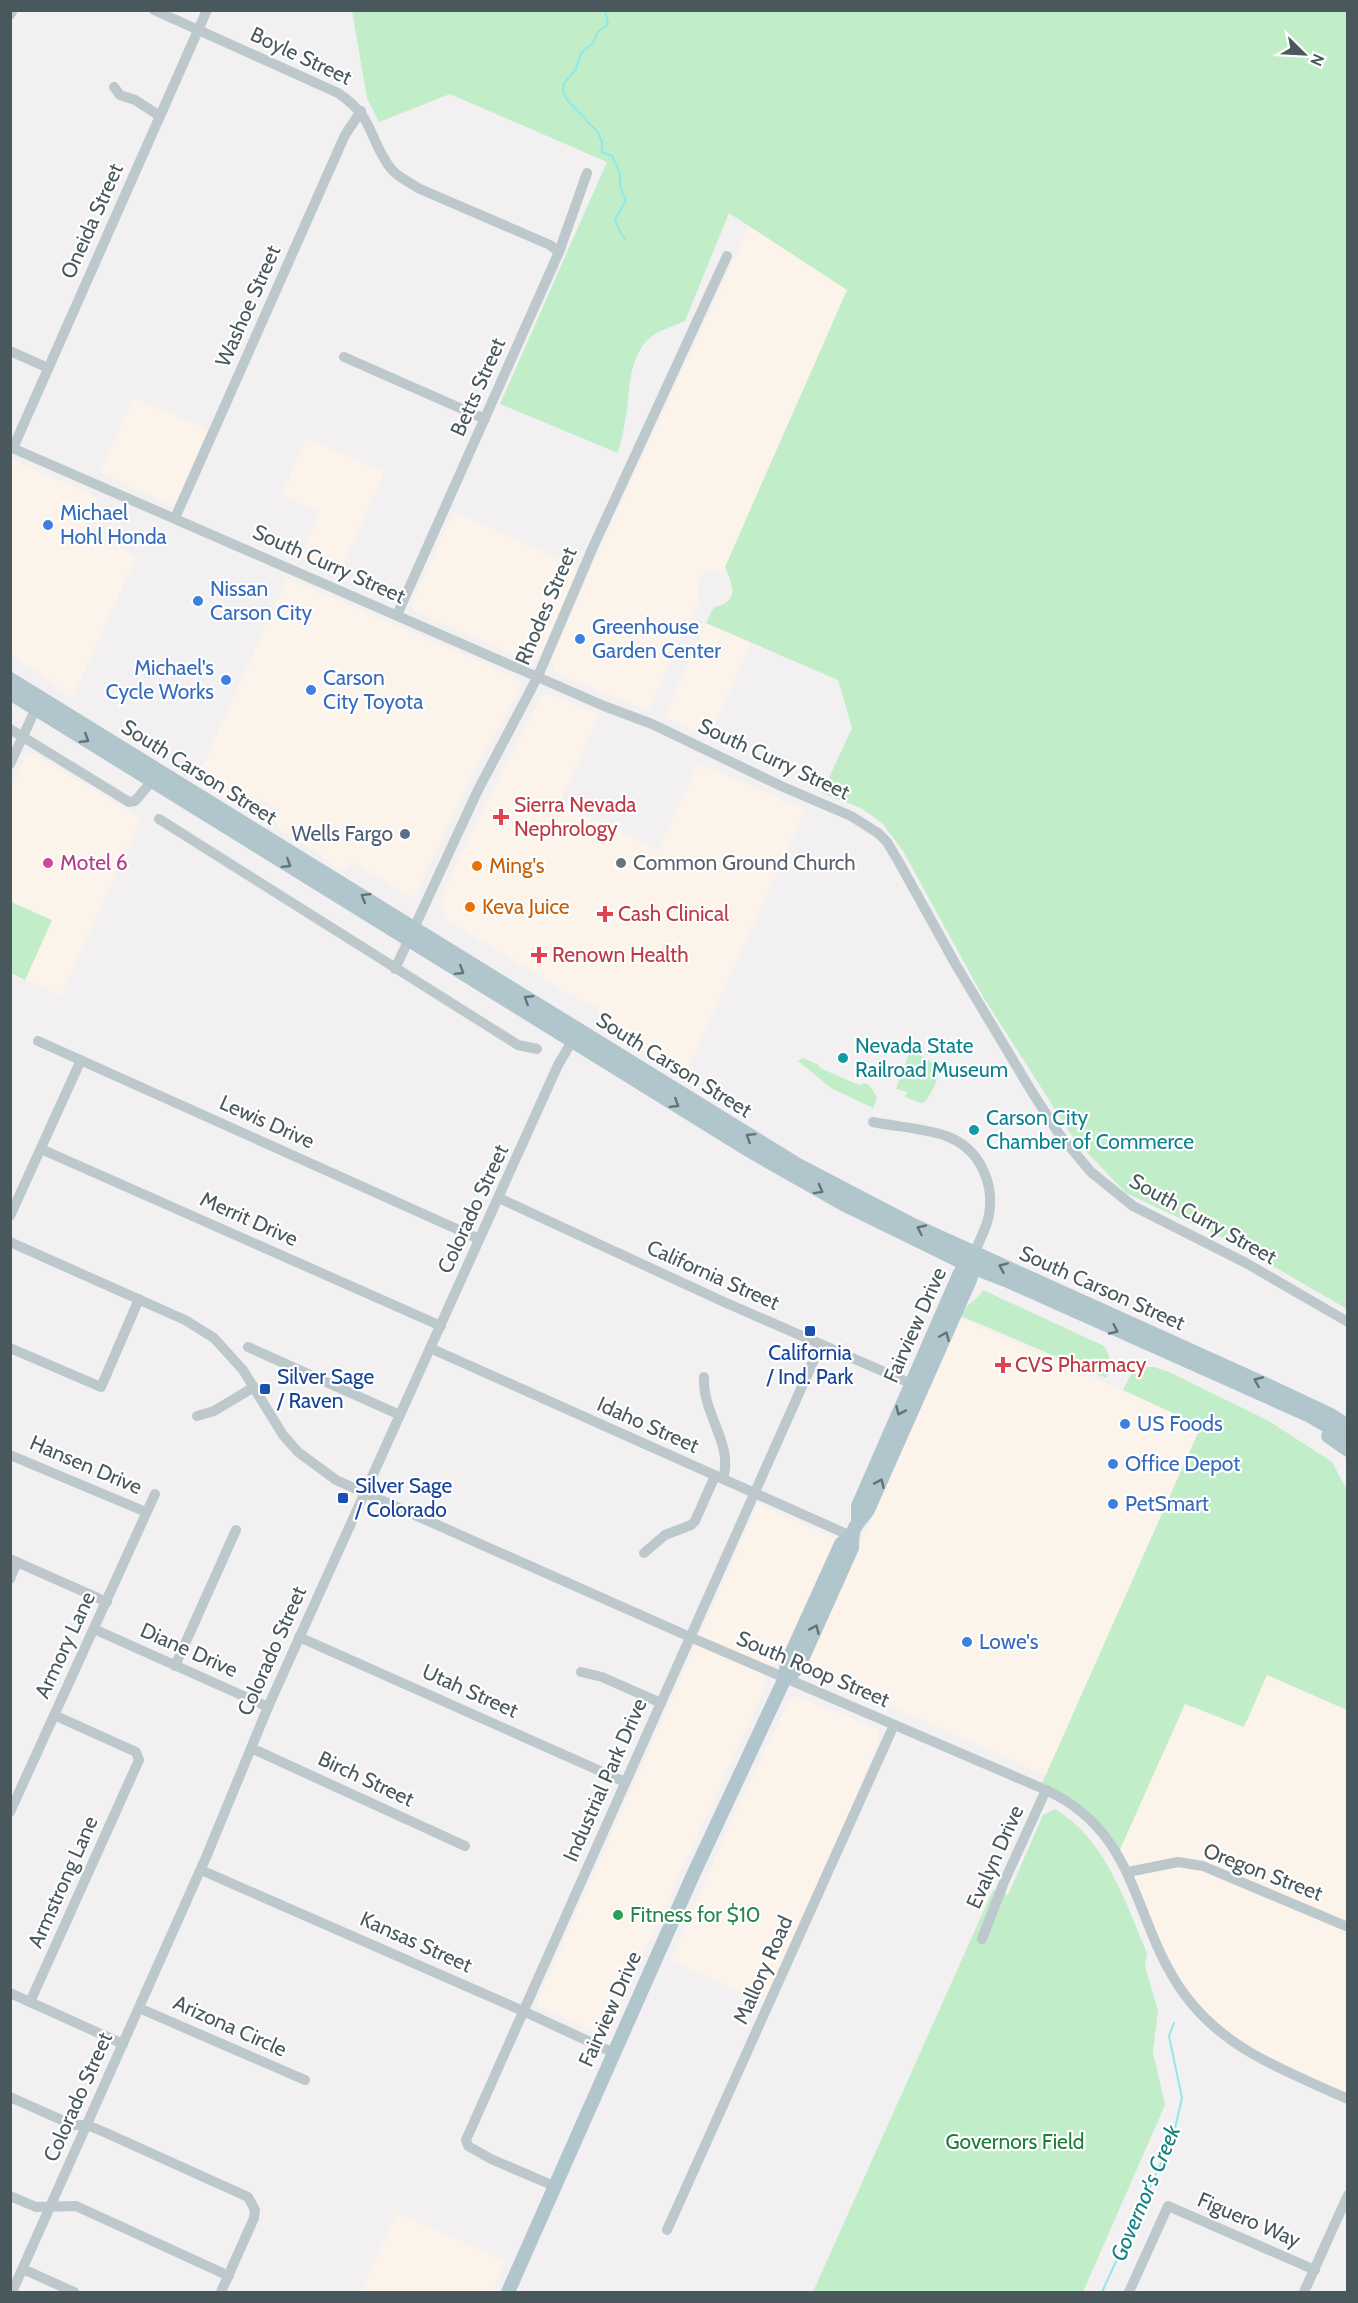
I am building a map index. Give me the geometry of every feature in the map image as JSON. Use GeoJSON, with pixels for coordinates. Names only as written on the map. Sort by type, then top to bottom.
{"type":"FeatureCollection","features":[{"type":"Feature","properties":{"kind":"main road","name":"South Carson Street"},"geometry":{"type":"LineString","coordinates":[[10,679],[38,703],[575,1036],[781,1169],[843,1204],[1138,1334],[1312,1406],[1347,1426]]}},
{"type":"Feature","properties":{"kind":"main road","name":"South Carson Street"},"geometry":{"type":"LineString","coordinates":[[10,693],[38,703]]}},
{"type":"Feature","properties":{"kind":"main road","name":"Fairview Drive"},"geometry":{"type":"LineString","coordinates":[[508,2292],[717,1821],[785,1678],[787,1663],[831,1564],[841,1544],[851,1536],[858,1519],[858,1506],[912,1384],[971,1262]]}},
{"type":"Feature","properties":{"kind":"main road","name":"Fairview Drive"},"geometry":{"type":"LineString","coordinates":[[858,1519],[868,1510],[971,1262]]}},
{"type":"Feature","properties":{"kind":"main road","name":"South Carson Street"},"geometry":{"type":"LineString","coordinates":[[1138,1334],[1317,1420],[1347,1438]]}},
{"type":"Feature","properties":{"kind":"main road"},"geometry":{"type":"LineString","coordinates":[[1255,1392],[1264,1401],[1339,1443],[1347,1450]]}},
{"type":"Feature","properties":{"kind":"street"},"geometry":{"type":"LineString","coordinates":[[10,15],[13,10]]}},
{"type":"Feature","properties":{"kind":"street","name":"Boyle Street"},"geometry":{"type":"LineString","coordinates":[[154,10],[338,93],[361,111],[374,133],[384,159],[404,180],[550,245],[559,252]]}},
{"type":"Feature","properties":{"kind":"street","name":"Oneida Street"},"geometry":{"type":"LineString","coordinates":[[12,448],[207,10]]}},
{"type":"Feature","properties":{"kind":"street"},"geometry":{"type":"LineString","coordinates":[[114,87],[120,95],[135,100],[160,116]]}},
{"type":"Feature","properties":{"kind":"street","name":"Washoe Street"},"geometry":{"type":"LineString","coordinates":[[175,518],[345,135],[361,111]]}},
{"type":"Feature","properties":{"kind":"street","name":"Betts Street"},"geometry":{"type":"LineString","coordinates":[[397,615],[559,252],[587,173]]}},
{"type":"Feature","properties":{"kind":"street","name":"Rhodes Street"},"geometry":{"type":"LineString","coordinates":[[395,969],[478,790],[538,676],[593,547],[727,256]]}},
{"type":"Feature","properties":{"kind":"street"},"geometry":{"type":"LineString","coordinates":[[10,351],[48,368]]}},
{"type":"Feature","properties":{"kind":"street"},"geometry":{"type":"LineString","coordinates":[[344,357],[485,418]]}},
{"type":"Feature","properties":{"kind":"street","name":"South Curry Street"},"geometry":{"type":"LineString","coordinates":[[12,448],[652,724],[781,786],[851,816],[878,833],[887,842],[1032,1092],[1059,1134],[1091,1172],[1132,1206],[1246,1263],[1347,1322]]}},
{"type":"Feature","properties":{"kind":"street"},"geometry":{"type":"LineString","coordinates":[[10,764],[38,703]]}},
{"type":"Feature","properties":{"kind":"street"},"geometry":{"type":"LineString","coordinates":[[10,729],[129,802],[135,801],[157,777]]}},
{"type":"Feature","properties":{"kind":"street"},"geometry":{"type":"LineString","coordinates":[[159,819],[518,1045],[537,1049]]}},
{"type":"Feature","properties":{"kind":"street","name":"Colorado Street"},"geometry":{"type":"LineString","coordinates":[[12,2292],[201,1870],[250,1748],[299,1637],[562,1058],[575,1036]]}},
{"type":"Feature","properties":{"kind":"street","name":"Lewis Drive"},"geometry":{"type":"LineString","coordinates":[[38,1041],[479,1239]]}},
{"type":"Feature","properties":{"kind":"street"},"geometry":{"type":"LineString","coordinates":[[10,1216],[81,1060]]}},
{"type":"Feature","properties":{"kind":"street"},"geometry":{"type":"LineString","coordinates":[[873,1122],[945,1136],[965,1146],[976,1157],[987,1178],[990,1202],[986,1224],[971,1262]]}},
{"type":"Feature","properties":{"kind":"street","name":"Merrit Drive"},"geometry":{"type":"LineString","coordinates":[[41,1149],[441,1326]]}},
{"type":"Feature","properties":{"kind":"street","name":"California Street"},"geometry":{"type":"LineString","coordinates":[[499,1198],[714,1298],[912,1384]]}},
{"type":"Feature","properties":{"kind":"street","name":"South Roop Street"},"geometry":{"type":"LineString","coordinates":[[10,1242],[185,1320],[206,1332],[224,1346],[243,1370],[278,1428],[298,1452],[336,1480],[690,1637],[1046,1790],[1072,1804],[1100,1828],[1118,1854],[1128,1872],[1164,1962],[1186,1996],[1212,2026],[1239,2047],[1266,2062],[1347,2099]]}},
{"type":"Feature","properties":{"kind":"street"},"geometry":{"type":"LineString","coordinates":[[10,1348],[101,1387],[139,1299]]}},
{"type":"Feature","properties":{"kind":"street","name":"Industrial Park Drive"},"geometry":{"type":"LineString","coordinates":[[554,2186],[491,2159],[467,2144],[466,2140],[821,1344]]}},
{"type":"Feature","properties":{"kind":"street"},"geometry":{"type":"LineString","coordinates":[[248,1347],[400,1415]]}},
{"type":"Feature","properties":{"kind":"street","name":"Idaho Street"},"geometry":{"type":"LineString","coordinates":[[430,1348],[851,1536]]}},
{"type":"Feature","properties":{"kind":"street"},"geometry":{"type":"LineString","coordinates":[[644,1553],[665,1535],[691,1526],[726,1468],[726,1455],[703,1390],[704,1377]]}},
{"type":"Feature","properties":{"kind":"street"},"geometry":{"type":"LineString","coordinates":[[197,1416],[214,1411],[254,1387]]}},
{"type":"Feature","properties":{"kind":"street","name":"Hansen Drive"},"geometry":{"type":"LineString","coordinates":[[10,1455],[146,1512]]}},
{"type":"Feature","properties":{"kind":"street","name":"Armory Lane"},"geometry":{"type":"LineString","coordinates":[[10,1812],[155,1494]]}},
{"type":"Feature","properties":{"kind":"street"},"geometry":{"type":"LineString","coordinates":[[175,1666],[236,1530]]}},
{"type":"Feature","properties":{"kind":"street"},"geometry":{"type":"LineString","coordinates":[[10,1579],[14,1560],[107,1602]]}},
{"type":"Feature","properties":{"kind":"street","name":"Diane Drive"},"geometry":{"type":"LineString","coordinates":[[94,1629],[268,1707]]}},
{"type":"Feature","properties":{"kind":"street","name":"Utah Street"},"geometry":{"type":"LineString","coordinates":[[299,1637],[625,1782]]}},
{"type":"Feature","properties":{"kind":"street"},"geometry":{"type":"LineString","coordinates":[[581,1672],[602,1677],[661,1703]]}},
{"type":"Feature","properties":{"kind":"street","name":"Armstrong Lane"},"geometry":{"type":"LineString","coordinates":[[30,2002],[139,1760],[136,1752],[54,1715]]}},
{"type":"Feature","properties":{"kind":"street","name":"Mallory Road"},"geometry":{"type":"LineString","coordinates":[[667,2230],[894,1725]]}},
{"type":"Feature","properties":{"kind":"street","name":"Birch Street"},"geometry":{"type":"LineString","coordinates":[[250,1748],[465,1846]]}},
{"type":"Feature","properties":{"kind":"street","name":"Evalyn Drive"},"geometry":{"type":"LineString","coordinates":[[982,1940],[1004,1882],[1046,1790]]}},
{"type":"Feature","properties":{"kind":"street","name":"Oregon Street"},"geometry":{"type":"LineString","coordinates":[[1128,1872],[1178,1862],[1203,1866],[1347,1927]]}},
{"type":"Feature","properties":{"kind":"street","name":"Kansas Street"},"geometry":{"type":"LineString","coordinates":[[201,1870],[614,2053]]}},
{"type":"Feature","properties":{"kind":"street"},"geometry":{"type":"LineString","coordinates":[[10,1993],[123,2044]]}},
{"type":"Feature","properties":{"kind":"street","name":"Arizona Circle"},"geometry":{"type":"LineString","coordinates":[[139,2008],[304,2080]]}},
{"type":"Feature","properties":{"kind":"street"},"geometry":{"type":"LineString","coordinates":[[10,2097],[73,2125],[87,2125],[241,2193],[252,2202],[255,2210],[254,2218],[221,2292]]}},
{"type":"Feature","properties":{"kind":"street"},"geometry":{"type":"LineString","coordinates":[[1304,2292],[1347,2195]]}},
{"type":"Feature","properties":{"kind":"street"},"geometry":{"type":"LineString","coordinates":[[10,2196],[36,2207],[76,2206],[229,2276]]}},
{"type":"Feature","properties":{"kind":"street","name":"Figuero Way"},"geometry":{"type":"LineString","coordinates":[[1130,2290],[1168,2206],[1315,2270]]}},
{"type":"Feature","properties":{"kind":"street"},"geometry":{"type":"LineString","coordinates":[[23,2269],[74,2292]]}},
{"type":"Feature","properties":{"kind":"street"},"geometry":{"type":"LineString","coordinates":[[1130,2290],[1143,2292]]}},
{"type":"Feature","properties":{"kind":"shaded area"},"geometry":{"type":"Polygon","coordinates":[[[749,226],[848,290],[723,572],[712,569],[703,574],[697,584],[699,600],[648,711],[555,672],[551,661],[749,226]]]}},
{"type":"Feature","properties":{"kind":"shaded area"},"geometry":{"type":"Polygon","coordinates":[[[134,398],[208,430],[176,502],[170,505],[100,472],[134,398]]]}},
{"type":"Feature","properties":{"kind":"shaded area"},"geometry":{"type":"Polygon","coordinates":[[[306,438],[384,472],[339,575],[300,558],[320,512],[282,495],[306,438]]]}},
{"type":"Feature","properties":{"kind":"shaded area"},"geometry":{"type":"Polygon","coordinates":[[[11,459],[98,497],[86,526],[136,557],[72,699],[35,669],[26,667],[11,653],[11,459]]]}},
{"type":"Feature","properties":{"kind":"shaded area"},"geometry":{"type":"Polygon","coordinates":[[[454,511],[578,568],[540,656],[533,661],[528,661],[414,611],[412,602],[454,511]]]}},
{"type":"Feature","properties":{"kind":"shaded area"},"geometry":{"type":"Polygon","coordinates":[[[287,578],[472,658],[515,678],[520,683],[521,687],[476,767],[413,899],[351,861],[348,867],[338,869],[334,867],[318,853],[280,830],[275,822],[279,810],[259,798],[249,807],[241,806],[196,781],[287,578]]]}},
{"type":"Feature","properties":{"kind":"shaded area"},"geometry":{"type":"Polygon","coordinates":[[[706,623],[751,643],[709,737],[664,717],[706,623]]]}},
{"type":"Feature","properties":{"kind":"shaded area"},"geometry":{"type":"Polygon","coordinates":[[[544,695],[553,695],[599,715],[560,803],[658,850],[699,763],[805,810],[684,1077],[598,1022],[598,1007],[582,1002],[448,921],[444,912],[444,889],[488,799],[544,695]]]}},
{"type":"Feature","properties":{"kind":"shaded area"},"geometry":{"type":"Polygon","coordinates":[[[33,753],[141,819],[61,995],[25,980],[52,920],[11,902],[11,789],[24,758],[33,753]]]}},
{"type":"Feature","properties":{"kind":"shaded area"},"geometry":{"type":"Polygon","coordinates":[[[961,1318],[1201,1426],[1046,1775],[813,1672],[809,1667],[808,1660],[961,1318]]]}},
{"type":"Feature","properties":{"kind":"shaded area"},"geometry":{"type":"Polygon","coordinates":[[[758,1504],[832,1537],[835,1541],[779,1663],[774,1662],[764,1682],[765,1686],[759,1701],[606,2036],[540,2008],[537,2002],[758,1504]]]}},
{"type":"Feature","properties":{"kind":"shaded area"},"geometry":{"type":"Polygon","coordinates":[[[1267,1675],[1347,1710],[1347,2098],[1247,2051],[1188,2000],[1118,1854],[1185,1704],[1267,1675]]]}},
{"type":"Feature","properties":{"kind":"shaded area"},"geometry":{"type":"Polygon","coordinates":[[[796,1696],[876,1728],[879,1731],[879,1738],[853,1804],[764,2003],[671,1960],[732,1819],[789,1700],[796,1696]]]}},
{"type":"Feature","properties":{"kind":"shaded area"},"geometry":{"type":"Polygon","coordinates":[[[397,2213],[506,2261],[493,2292],[361,2292],[397,2213]]]}},
{"type":"Feature","properties":{"kind":"green space"},"geometry":{"type":"Polygon","coordinates":[[[352,11],[1347,11],[1347,1309],[1235,1244],[1126,1193],[1074,1139],[982,995],[903,851],[883,824],[861,808],[822,793],[852,728],[838,680],[706,623],[714,607],[722,605],[731,597],[732,587],[725,567],[847,290],[729,213],[685,321],[652,336],[639,352],[630,379],[618,453],[500,404],[607,162],[450,94],[379,122],[367,98],[352,11]]]}},
{"type":"Feature","properties":{"kind":"green space"},"geometry":{"type":"Polygon","coordinates":[[[11,902],[52,920],[25,980],[11,973],[11,902]]]}},
{"type":"Feature","properties":{"kind":"green space"},"geometry":{"type":"Polygon","coordinates":[[[910,1051],[929,1060],[937,1070],[938,1077],[925,1102],[921,1103],[905,1097],[907,1092],[896,1089],[910,1051]]]}},
{"type":"Feature","properties":{"kind":"green space"},"geometry":{"type":"Polygon","coordinates":[[[803,1058],[859,1085],[865,1083],[869,1085],[877,1097],[873,1108],[831,1088],[798,1061],[803,1058]]]}},
{"type":"Feature","properties":{"kind":"green space"},"geometry":{"type":"Polygon","coordinates":[[[983,1290],[1104,1346],[1110,1362],[1110,1370],[1106,1378],[961,1316],[983,1290]]]}},
{"type":"Feature","properties":{"kind":"green space"},"geometry":{"type":"Polygon","coordinates":[[[1144,1367],[1154,1367],[1169,1372],[1269,1421],[1332,1462],[1347,1490],[1347,1710],[1267,1675],[1244,1727],[1185,1704],[1118,1854],[1100,1828],[1040,1788],[1201,1426],[1123,1390],[1131,1374],[1144,1367]]]}},
{"type":"Feature","properties":{"kind":"green space","name":"Governors Field"},"geometry":{"type":"Polygon","coordinates":[[[1055,1809],[1073,1822],[1101,1854],[1122,1893],[1147,1953],[1145,1966],[1158,2011],[1153,2052],[1165,2105],[1083,2292],[813,2292],[993,1890],[1008,1895],[1043,1815],[1055,1809]]]}},
{"type":"Feature","properties":{"kind":"waterway"},"geometry":{"type":"LineString","coordinates":[[605,10],[608,24],[597,33],[593,43],[581,53],[576,69],[564,83],[563,92],[568,101],[597,131],[602,142],[602,152],[612,156],[618,168],[621,191],[626,200],[615,219],[625,239]]}},
{"type":"Feature","properties":{"kind":"waterway","name":"Governor's Creek"},"geometry":{"type":"LineString","coordinates":[[1102,2292],[1173,2137],[1182,2098],[1169,2036],[1174,2023]]}},
{"type":"Feature","properties":{"kind":"place","name":"Michael Hohl Honda"},"geometry":{"type":"Point","coordinates":[48,525]}},
{"type":"Feature","properties":{"kind":"place","name":"Nissan Carson City"},"geometry":{"type":"Point","coordinates":[198,601]}},
{"type":"Feature","properties":{"kind":"place","name":"Greenhouse Garden Center"},"geometry":{"type":"Point","coordinates":[580,639]}},
{"type":"Feature","properties":{"kind":"place","name":"Michael's Cycle Works"},"geometry":{"type":"Point","coordinates":[226,680]}},
{"type":"Feature","properties":{"kind":"place","name":"Carson City Toyota"},"geometry":{"type":"Point","coordinates":[311,690]}},
{"type":"Feature","properties":{"kind":"place","name":"Sierra Nevada Nephrology"},"geometry":{"type":"Point","coordinates":[501,817]}},
{"type":"Feature","properties":{"kind":"place","name":"Wells Fargo"},"geometry":{"type":"Point","coordinates":[405,834]}},
{"type":"Feature","properties":{"kind":"place","name":"Motel 6"},"geometry":{"type":"Point","coordinates":[48,863]}},
{"type":"Feature","properties":{"kind":"place","name":"Common Ground Church"},"geometry":{"type":"Point","coordinates":[621,863]}},
{"type":"Feature","properties":{"kind":"place","name":"Ming's"},"geometry":{"type":"Point","coordinates":[477,866]}},
{"type":"Feature","properties":{"kind":"place","name":"Keva Juice"},"geometry":{"type":"Point","coordinates":[470,907]}},
{"type":"Feature","properties":{"kind":"place","name":"Cash Clinical"},"geometry":{"type":"Point","coordinates":[605,914]}},
{"type":"Feature","properties":{"kind":"place","name":"Renown Health"},"geometry":{"type":"Point","coordinates":[539,955]}},
{"type":"Feature","properties":{"kind":"place","name":"Nevada State Railroad Museum"},"geometry":{"type":"Point","coordinates":[843,1058]}},
{"type":"Feature","properties":{"kind":"place","name":"Carson City Chamber of Commerce"},"geometry":{"type":"Point","coordinates":[974,1130]}},
{"type":"Feature","properties":{"kind":"place","name":"California / Ind. Park"},"geometry":{"type":"Point","coordinates":[810,1331]}},
{"type":"Feature","properties":{"kind":"place","name":"CVS Pharmacy"},"geometry":{"type":"Point","coordinates":[1003,1365]}},
{"type":"Feature","properties":{"kind":"place","name":"Silver Sage / Raven"},"geometry":{"type":"Point","coordinates":[265,1389]}},
{"type":"Feature","properties":{"kind":"place","name":"US Foods"},"geometry":{"type":"Point","coordinates":[1125,1424]}},
{"type":"Feature","properties":{"kind":"place","name":"Office Depot"},"geometry":{"type":"Point","coordinates":[1113,1464]}},
{"type":"Feature","properties":{"kind":"place","name":"Silver Sage / Colorado"},"geometry":{"type":"Point","coordinates":[343,1498]}},
{"type":"Feature","properties":{"kind":"place","name":"PetSmart"},"geometry":{"type":"Point","coordinates":[1113,1504]}},
{"type":"Feature","properties":{"kind":"place","name":"Lowe's"},"geometry":{"type":"Point","coordinates":[967,1642]}},
{"type":"Feature","properties":{"kind":"place","name":"Fitness for $10"},"geometry":{"type":"Point","coordinates":[618,1915]}}]}
